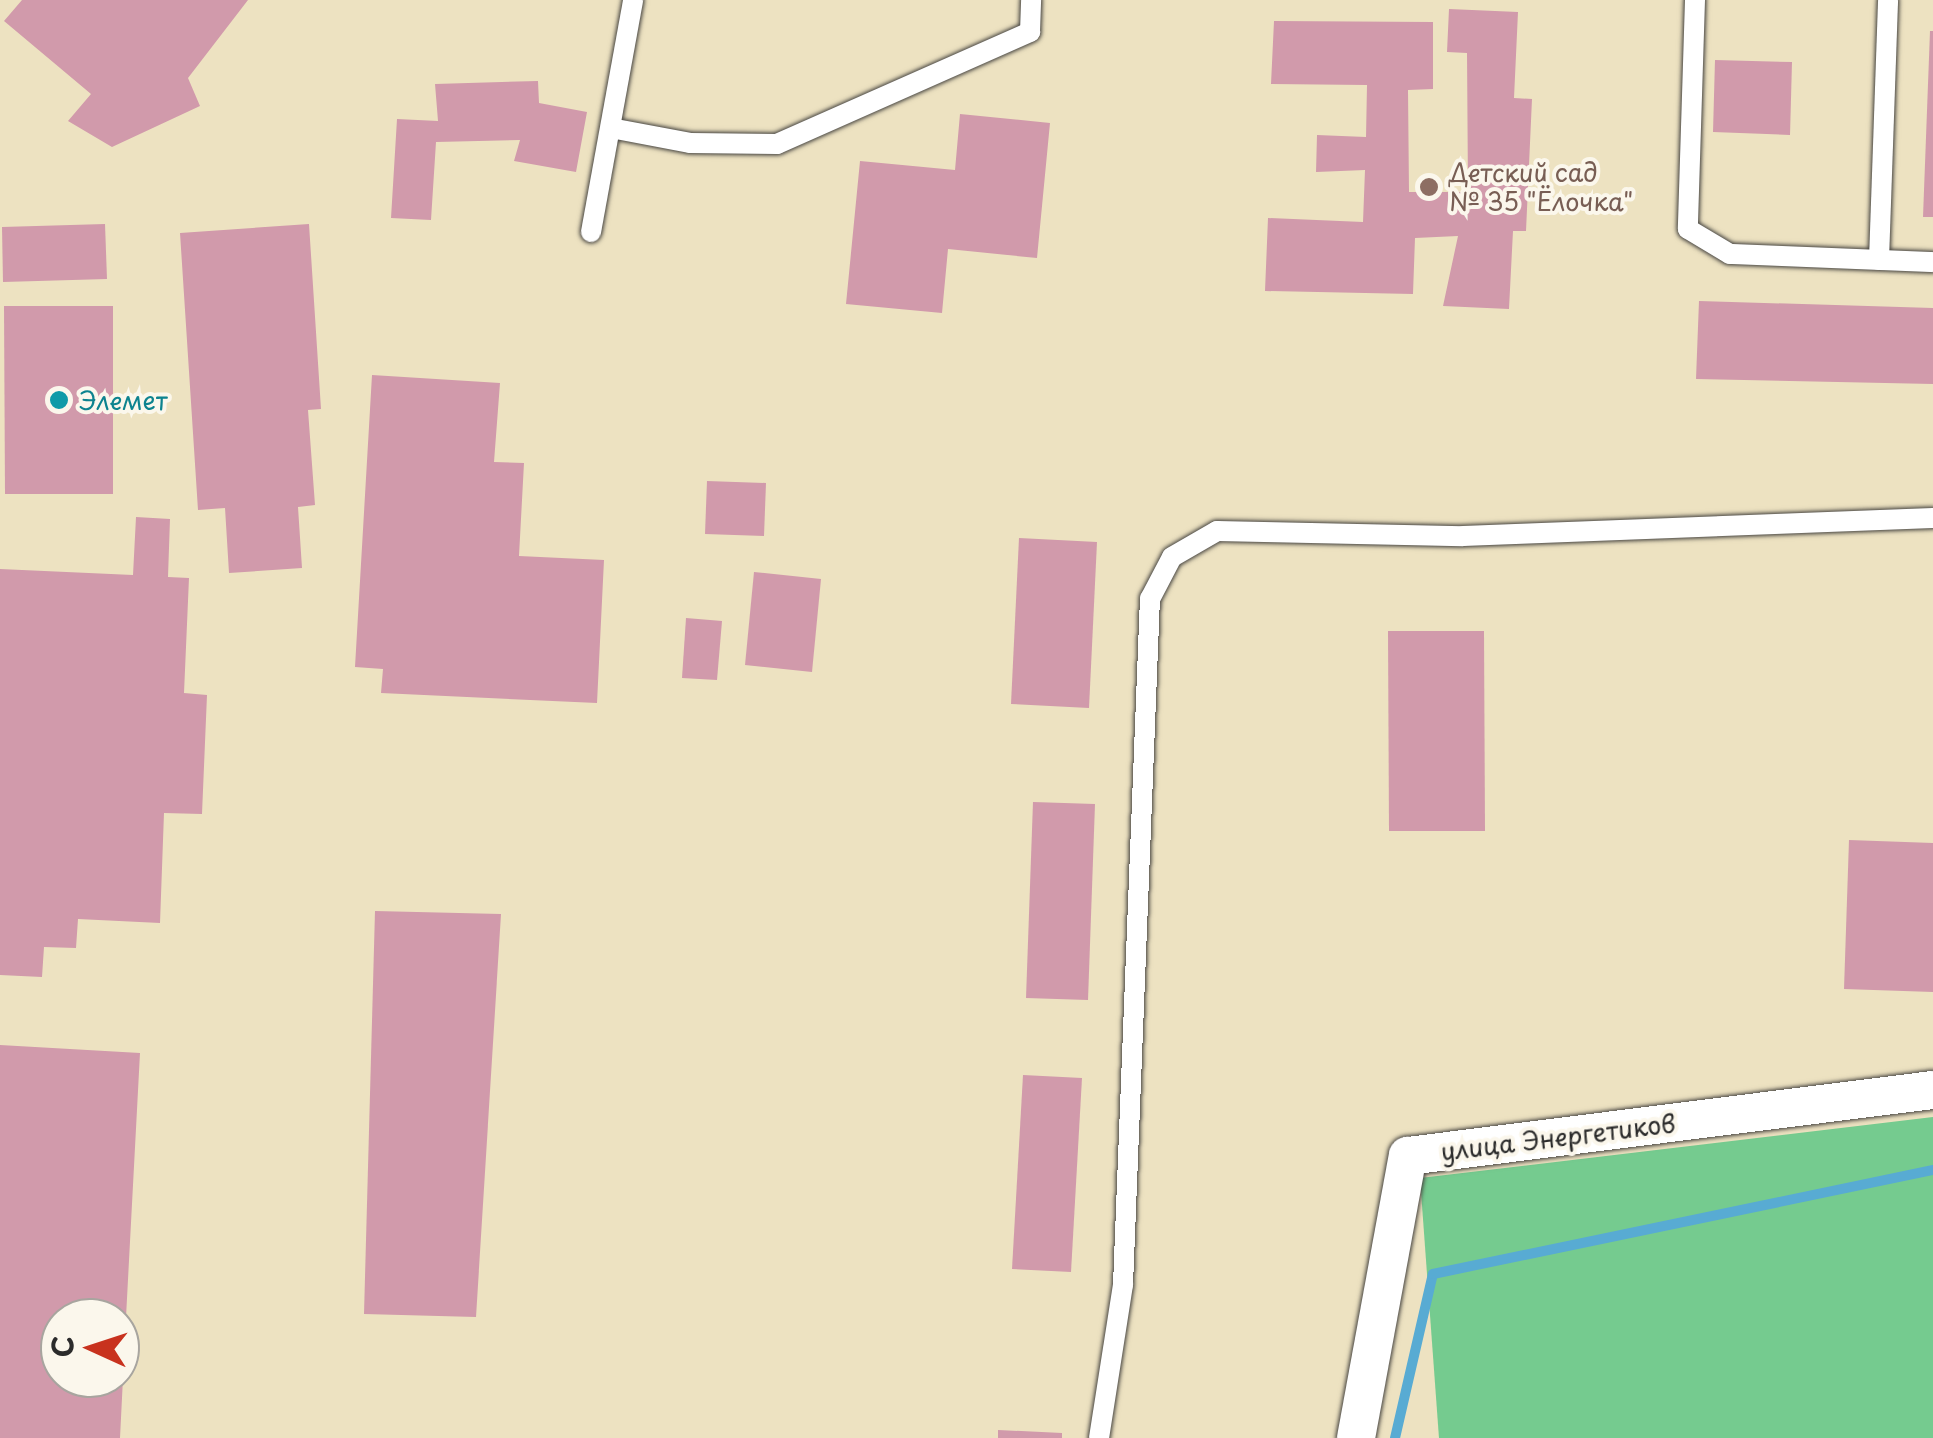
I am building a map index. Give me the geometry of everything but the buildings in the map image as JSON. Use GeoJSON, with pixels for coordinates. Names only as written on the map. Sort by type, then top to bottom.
{"type":"FeatureCollection","features":[{"type":"Feature","properties":{"kind":"street","name":"улица Энергетиков"},"geometry":{"type":"LineString","coordinates":[[1356,1438],[1408,1156],[1933,1090]]}},
{"type":"Feature","properties":{"kind":"lane"},"geometry":{"type":"LineString","coordinates":[[591,232],[616,129],[633,0]]}},
{"type":"Feature","properties":{"kind":"lane"},"geometry":{"type":"LineString","coordinates":[[616,129],[690,143],[777,144],[1030,32],[1031,0]]}},
{"type":"Feature","properties":{"kind":"lane"},"geometry":{"type":"LineString","coordinates":[[1695,0],[1688,229],[1730,254],[1933,262]]}},
{"type":"Feature","properties":{"kind":"lane"},"geometry":{"type":"LineString","coordinates":[[1878,260],[1888,0]]}},
{"type":"Feature","properties":{"kind":"lane"},"geometry":{"type":"LineString","coordinates":[[1098,1438],[1123,1285],[1150,599],[1172,557],[1217,532],[1464,536],[1933,518]]}},
{"type":"Feature","properties":{"kind":"green space"},"geometry":{"type":"Polygon","coordinates":[[[1933,1117],[1933,1438],[1439,1438],[1420,1178],[1933,1117]]]}},
{"type":"Feature","properties":{"kind":"waterway"},"geometry":{"type":"LineString","coordinates":[[1395,1438],[1433,1274],[1933,1170]]}},
{"type":"Feature","properties":{"kind":"place","name":"Детский сад № 35 \"Ёлочка\""},"geometry":{"type":"Point","coordinates":[1429,187]}},
{"type":"Feature","properties":{"kind":"place","name":"Элемет"},"geometry":{"type":"Point","coordinates":[59,400]}}]}
